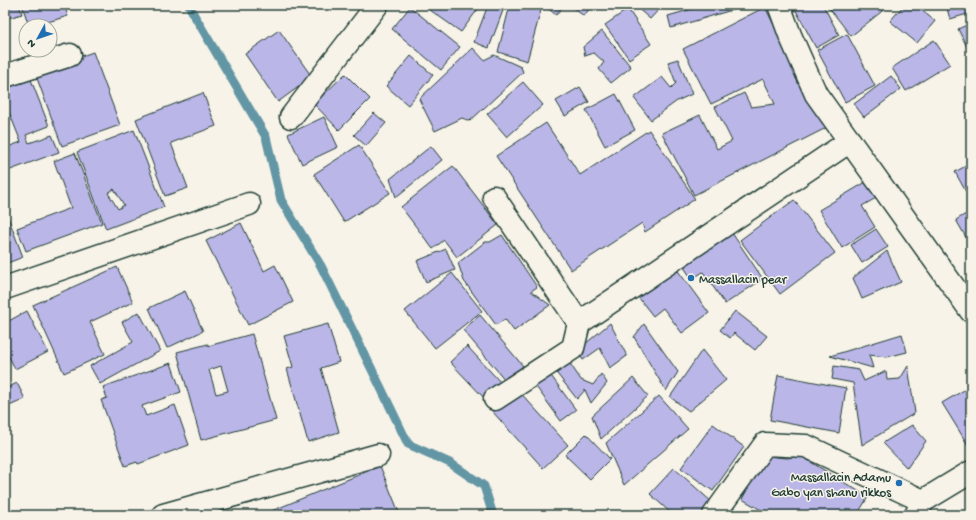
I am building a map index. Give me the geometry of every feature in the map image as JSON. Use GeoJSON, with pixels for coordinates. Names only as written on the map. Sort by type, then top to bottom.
{"type":"FeatureCollection","features":[{"type":"Feature","properties":{"kind":"street"},"geometry":{"type":"LineString","coordinates":[[291,117],[377,5]]}},
{"type":"Feature","properties":{"kind":"street"},"geometry":{"type":"LineString","coordinates":[[779,5],[790,35],[816,94],[971,311]]}},
{"type":"Feature","properties":{"kind":"street"},"geometry":{"type":"LineString","coordinates":[[5,76],[70,55]]}},
{"type":"Feature","properties":{"kind":"street"},"geometry":{"type":"LineString","coordinates":[[495,399],[573,348],[579,323],[850,141]]}},
{"type":"Feature","properties":{"kind":"street"},"geometry":{"type":"LineString","coordinates":[[494,196],[579,323]]}},
{"type":"Feature","properties":{"kind":"street"},"geometry":{"type":"LineString","coordinates":[[5,288],[249,204]]}},
{"type":"Feature","properties":{"kind":"street"},"geometry":{"type":"LineString","coordinates":[[714,515],[765,444],[806,446],[920,508],[971,472]]}},
{"type":"Feature","properties":{"kind":"street"},"geometry":{"type":"LineString","coordinates":[[163,515],[378,455]]}},
{"type":"Feature","properties":{"kind":"building"},"geometry":{"type":"Polygon","coordinates":[[[5,5],[19,5],[22,14],[5,19],[5,5]]]}},
{"type":"Feature","properties":{"kind":"building"},"geometry":{"type":"Polygon","coordinates":[[[22,5],[64,5],[68,16],[58,19],[26,18],[22,5]]]}},
{"type":"Feature","properties":{"kind":"building"},"geometry":{"type":"Polygon","coordinates":[[[423,5],[481,5],[461,32],[423,5]]]}},
{"type":"Feature","properties":{"kind":"building"},"geometry":{"type":"Polygon","coordinates":[[[488,5],[505,5],[489,48],[474,42],[488,5]]]}},
{"type":"Feature","properties":{"kind":"building"},"geometry":{"type":"Polygon","coordinates":[[[510,5],[521,5],[541,10],[527,61],[498,52],[510,5]]]}},
{"type":"Feature","properties":{"kind":"building"},"geometry":{"type":"Polygon","coordinates":[[[564,5],[556,15],[545,6],[564,5]]]}},
{"type":"Feature","properties":{"kind":"building"},"geometry":{"type":"Polygon","coordinates":[[[569,5],[592,5],[584,16],[569,5]]]}},
{"type":"Feature","properties":{"kind":"building"},"geometry":{"type":"Polygon","coordinates":[[[634,5],[663,5],[650,19],[634,5]]]}},
{"type":"Feature","properties":{"kind":"building"},"geometry":{"type":"Polygon","coordinates":[[[706,5],[749,5],[671,28],[668,16],[706,5]]]}},
{"type":"Feature","properties":{"kind":"building"},"geometry":{"type":"Polygon","coordinates":[[[793,5],[823,5],[839,35],[816,48],[793,5]]]}},
{"type":"Feature","properties":{"kind":"building"},"geometry":{"type":"Polygon","coordinates":[[[827,5],[884,5],[886,8],[851,36],[827,5]]]}},
{"type":"Feature","properties":{"kind":"building"},"geometry":{"type":"Polygon","coordinates":[[[904,5],[915,5],[935,21],[917,43],[890,21],[904,5]]]}},
{"type":"Feature","properties":{"kind":"building"},"geometry":{"type":"Polygon","coordinates":[[[946,5],[971,5],[971,13],[950,19],[946,5]]]}},
{"type":"Feature","properties":{"kind":"building"},"geometry":{"type":"Polygon","coordinates":[[[410,7],[460,47],[441,70],[392,29],[410,7]]]}},
{"type":"Feature","properties":{"kind":"building"},"geometry":{"type":"Polygon","coordinates":[[[765,7],[826,128],[694,195],[662,133],[700,115],[717,149],[732,141],[715,107],[744,93],[751,107],[775,104],[763,79],[711,104],[683,49],[765,7]]]}},
{"type":"Feature","properties":{"kind":"building"},"geometry":{"type":"Polygon","coordinates":[[[628,9],[651,44],[629,59],[605,25],[628,9]]]}},
{"type":"Feature","properties":{"kind":"building"},"geometry":{"type":"Polygon","coordinates":[[[971,23],[971,55],[958,29],[971,23]]]}},
{"type":"Feature","properties":{"kind":"building"},"geometry":{"type":"Polygon","coordinates":[[[279,30],[312,77],[278,102],[245,54],[279,30]]]}},
{"type":"Feature","properties":{"kind":"building"},"geometry":{"type":"Polygon","coordinates":[[[602,31],[631,67],[611,83],[599,69],[604,62],[594,53],[585,56],[583,47],[602,31]]]}},
{"type":"Feature","properties":{"kind":"building"},"geometry":{"type":"Polygon","coordinates":[[[847,34],[875,86],[845,102],[817,50],[847,34]]]}},
{"type":"Feature","properties":{"kind":"building"},"geometry":{"type":"Polygon","coordinates":[[[934,40],[950,64],[906,91],[892,68],[934,40]]]}},
{"type":"Feature","properties":{"kind":"building"},"geometry":{"type":"Polygon","coordinates":[[[473,48],[484,60],[494,55],[521,67],[523,72],[470,121],[462,118],[435,131],[419,99],[473,48]]]}},
{"type":"Feature","properties":{"kind":"building"},"geometry":{"type":"Polygon","coordinates":[[[93,52],[120,125],[62,146],[35,73],[93,52]]]}},
{"type":"Feature","properties":{"kind":"building"},"geometry":{"type":"Polygon","coordinates":[[[411,56],[433,75],[408,105],[386,86],[411,56]]]}},
{"type":"Feature","properties":{"kind":"building"},"geometry":{"type":"Polygon","coordinates":[[[678,59],[692,94],[677,101],[651,120],[634,98],[662,77],[671,88],[676,83],[668,62],[678,59]]]}},
{"type":"Feature","properties":{"kind":"building"},"geometry":{"type":"Polygon","coordinates":[[[28,72],[49,126],[26,135],[29,143],[52,135],[59,152],[5,172],[5,148],[21,142],[7,107],[5,108],[5,81],[28,72]]]}},
{"type":"Feature","properties":{"kind":"building"},"geometry":{"type":"Polygon","coordinates":[[[345,74],[370,99],[339,130],[314,104],[345,74]]]}},
{"type":"Feature","properties":{"kind":"building"},"geometry":{"type":"Polygon","coordinates":[[[891,76],[901,89],[864,117],[854,104],[891,76]]]}},
{"type":"Feature","properties":{"kind":"building"},"geometry":{"type":"Polygon","coordinates":[[[523,82],[543,105],[507,137],[487,114],[523,82]]]}},
{"type":"Feature","properties":{"kind":"building"},"geometry":{"type":"Polygon","coordinates":[[[580,87],[589,102],[565,116],[556,101],[580,87]]]}},
{"type":"Feature","properties":{"kind":"building"},"geometry":{"type":"Polygon","coordinates":[[[203,93],[216,126],[171,143],[188,188],[165,196],[136,119],[203,93]]]}},
{"type":"Feature","properties":{"kind":"building"},"geometry":{"type":"Polygon","coordinates":[[[616,94],[635,130],[605,146],[586,110],[616,94]]]}},
{"type":"Feature","properties":{"kind":"building"},"geometry":{"type":"Polygon","coordinates":[[[374,113],[386,123],[366,146],[354,135],[374,113]]]}},
{"type":"Feature","properties":{"kind":"building"},"geometry":{"type":"Polygon","coordinates":[[[324,117],[338,147],[302,164],[288,134],[324,117]]]}},
{"type":"Feature","properties":{"kind":"building"},"geometry":{"type":"Polygon","coordinates":[[[546,123],[580,175],[649,130],[695,199],[645,232],[642,223],[571,270],[496,156],[546,123]]]}},
{"type":"Feature","properties":{"kind":"building"},"geometry":{"type":"Polygon","coordinates":[[[134,130],[164,207],[106,229],[77,152],[134,130]],[[114,189],[108,193],[118,209],[124,205],[114,189]]]}},
{"type":"Feature","properties":{"kind":"building"},"geometry":{"type":"Polygon","coordinates":[[[359,145],[390,193],[344,222],[314,174],[359,145]]]}},
{"type":"Feature","properties":{"kind":"building"},"geometry":{"type":"Polygon","coordinates":[[[431,146],[442,160],[396,197],[390,179],[431,146]]]}},
{"type":"Feature","properties":{"kind":"building"},"geometry":{"type":"Polygon","coordinates":[[[75,153],[102,223],[26,251],[17,228],[71,208],[54,161],[75,153]]]}},
{"type":"Feature","properties":{"kind":"building"},"geometry":{"type":"Polygon","coordinates":[[[971,163],[971,198],[970,199],[955,172],[971,163]]]}},
{"type":"Feature","properties":{"kind":"building"},"geometry":{"type":"Polygon","coordinates":[[[453,166],[498,225],[457,257],[444,240],[433,249],[401,207],[453,166]]]}},
{"type":"Feature","properties":{"kind":"building"},"geometry":{"type":"Polygon","coordinates":[[[866,182],[876,198],[862,206],[875,227],[842,248],[819,210],[866,182]]]}},
{"type":"Feature","properties":{"kind":"building"},"geometry":{"type":"Polygon","coordinates":[[[794,200],[835,253],[780,294],[740,240],[794,200]]]}},
{"type":"Feature","properties":{"kind":"building"},"geometry":{"type":"Polygon","coordinates":[[[5,209],[23,257],[5,264],[5,209]]]}},
{"type":"Feature","properties":{"kind":"building"},"geometry":{"type":"Polygon","coordinates":[[[971,211],[971,246],[956,220],[971,211]]]}},
{"type":"Feature","properties":{"kind":"building"},"geometry":{"type":"Polygon","coordinates":[[[241,223],[264,271],[275,265],[293,302],[248,325],[206,241],[241,223]]]}},
{"type":"Feature","properties":{"kind":"building"},"geometry":{"type":"Polygon","coordinates":[[[876,229],[888,247],[862,263],[851,245],[876,229]]]}},
{"type":"Feature","properties":{"kind":"building"},"geometry":{"type":"Polygon","coordinates":[[[730,230],[763,279],[725,304],[703,272],[692,279],[681,263],[730,230]]]}},
{"type":"Feature","properties":{"kind":"building"},"geometry":{"type":"Polygon","coordinates":[[[502,235],[537,287],[531,291],[550,305],[514,331],[505,319],[496,325],[464,281],[458,263],[485,242],[490,242],[502,235]]]}},
{"type":"Feature","properties":{"kind":"building"},"geometry":{"type":"Polygon","coordinates":[[[446,249],[455,270],[426,282],[417,261],[446,249]]]}},
{"type":"Feature","properties":{"kind":"building"},"geometry":{"type":"Polygon","coordinates":[[[887,251],[901,282],[862,299],[853,278],[887,251]]]}},
{"type":"Feature","properties":{"kind":"building"},"geometry":{"type":"Polygon","coordinates":[[[673,264],[709,313],[682,333],[663,308],[653,316],[635,293],[673,264]]]}},
{"type":"Feature","properties":{"kind":"building"},"geometry":{"type":"Polygon","coordinates":[[[117,267],[133,302],[90,322],[105,354],[64,373],[33,305],[117,267]]]}},
{"type":"Feature","properties":{"kind":"building"},"geometry":{"type":"Polygon","coordinates":[[[452,273],[482,311],[435,348],[405,311],[452,273]]]}},
{"type":"Feature","properties":{"kind":"building"},"geometry":{"type":"Polygon","coordinates":[[[185,291],[203,331],[167,348],[149,308],[185,291]]]}},
{"type":"Feature","properties":{"kind":"building"},"geometry":{"type":"Polygon","coordinates":[[[27,311],[48,352],[15,369],[5,349],[5,323],[27,311]]]}},
{"type":"Feature","properties":{"kind":"building"},"geometry":{"type":"Polygon","coordinates":[[[735,311],[767,336],[755,350],[734,333],[730,338],[720,330],[735,311]]]}},
{"type":"Feature","properties":{"kind":"building"},"geometry":{"type":"Polygon","coordinates":[[[139,312],[160,351],[100,384],[90,366],[133,342],[122,322],[139,312]]]}},
{"type":"Feature","properties":{"kind":"building"},"geometry":{"type":"Polygon","coordinates":[[[480,315],[523,366],[506,381],[463,330],[480,315]]]}},
{"type":"Feature","properties":{"kind":"building"},"geometry":{"type":"Polygon","coordinates":[[[610,323],[627,356],[610,368],[600,348],[583,360],[577,351],[610,323]]]}},
{"type":"Feature","properties":{"kind":"building"},"geometry":{"type":"Polygon","coordinates":[[[328,324],[339,362],[321,368],[339,432],[308,442],[287,369],[293,367],[284,336],[328,324]]]}},
{"type":"Feature","properties":{"kind":"building"},"geometry":{"type":"Polygon","coordinates":[[[644,324],[678,372],[666,391],[634,337],[644,324]]]}},
{"type":"Feature","properties":{"kind":"building"},"geometry":{"type":"Polygon","coordinates":[[[252,334],[276,420],[201,440],[177,352],[208,344],[208,346],[252,334]],[[221,366],[209,370],[216,394],[228,391],[221,366]]]}},
{"type":"Feature","properties":{"kind":"building"},"geometry":{"type":"Polygon","coordinates":[[[902,334],[907,352],[887,357],[869,355],[873,368],[830,356],[902,334]]]}},
{"type":"Feature","properties":{"kind":"building"},"geometry":{"type":"Polygon","coordinates":[[[467,346],[502,384],[486,400],[450,362],[467,346]]]}},
{"type":"Feature","properties":{"kind":"building"},"geometry":{"type":"Polygon","coordinates":[[[702,350],[726,380],[689,411],[670,397],[702,350]]]}},
{"type":"Feature","properties":{"kind":"building"},"geometry":{"type":"Polygon","coordinates":[[[569,362],[581,380],[593,385],[601,374],[607,383],[591,403],[585,390],[577,399],[554,370],[569,362]]]}},
{"type":"Feature","properties":{"kind":"building"},"geometry":{"type":"Polygon","coordinates":[[[171,363],[181,392],[142,406],[146,416],[175,405],[189,445],[138,464],[137,462],[125,466],[101,400],[107,398],[103,387],[171,363]]]}},
{"type":"Feature","properties":{"kind":"building"},"geometry":{"type":"Polygon","coordinates":[[[834,366],[859,370],[864,381],[886,371],[887,380],[900,379],[908,366],[915,413],[862,445],[853,383],[832,379],[834,366]]]}},
{"type":"Feature","properties":{"kind":"building"},"geometry":{"type":"Polygon","coordinates":[[[549,373],[576,410],[561,421],[534,384],[549,373]]]}},
{"type":"Feature","properties":{"kind":"building"},"geometry":{"type":"Polygon","coordinates":[[[778,375],[846,388],[839,433],[770,420],[778,375]]]}},
{"type":"Feature","properties":{"kind":"building"},"geometry":{"type":"Polygon","coordinates":[[[633,378],[648,396],[601,439],[592,416],[633,378]]]}},
{"type":"Feature","properties":{"kind":"building"},"geometry":{"type":"Polygon","coordinates":[[[17,383],[25,399],[5,408],[5,389],[17,383]]]}},
{"type":"Feature","properties":{"kind":"building"},"geometry":{"type":"Polygon","coordinates":[[[971,386],[971,450],[942,403],[971,386]]]}},
{"type":"Feature","properties":{"kind":"building"},"geometry":{"type":"Polygon","coordinates":[[[517,389],[568,445],[543,468],[492,411],[517,389]]]}},
{"type":"Feature","properties":{"kind":"building"},"geometry":{"type":"Polygon","coordinates":[[[659,396],[688,429],[624,485],[606,443],[659,396]]]}},
{"type":"Feature","properties":{"kind":"building"},"geometry":{"type":"Polygon","coordinates":[[[713,424],[744,447],[713,491],[681,468],[713,424]]]}},
{"type":"Feature","properties":{"kind":"building"},"geometry":{"type":"Polygon","coordinates":[[[912,425],[926,441],[907,468],[883,443],[912,425]]]}},
{"type":"Feature","properties":{"kind":"building"},"geometry":{"type":"Polygon","coordinates":[[[586,434],[610,459],[590,479],[565,455],[586,434]]]}},
{"type":"Feature","properties":{"kind":"building"},"geometry":{"type":"Polygon","coordinates":[[[766,456],[787,458],[801,456],[868,497],[857,515],[770,515],[742,499],[766,456]]]}},
{"type":"Feature","properties":{"kind":"building"},"geometry":{"type":"Polygon","coordinates":[[[380,466],[400,515],[262,515],[380,466]]]}},
{"type":"Feature","properties":{"kind":"building"},"geometry":{"type":"Polygon","coordinates":[[[674,468],[714,504],[703,515],[673,515],[650,494],[674,468]]]}},
{"type":"Feature","properties":{"kind":"building"},"geometry":{"type":"Polygon","coordinates":[[[724,506],[740,515],[719,515],[724,506]]]}},
{"type":"Feature","properties":{"kind":"waterway"},"geometry":{"type":"LineString","coordinates":[[189,5],[266,137],[281,200],[321,266],[408,444],[450,463],[484,486],[493,515]]}},
{"type":"Feature","properties":{"kind":"place","name":"Massallacin pear"},"geometry":{"type":"Point","coordinates":[691,278]}},
{"type":"Feature","properties":{"kind":"place","name":"Massallacin Adamu Gabo yan shanu rikkos"},"geometry":{"type":"Point","coordinates":[899,483]}}]}
